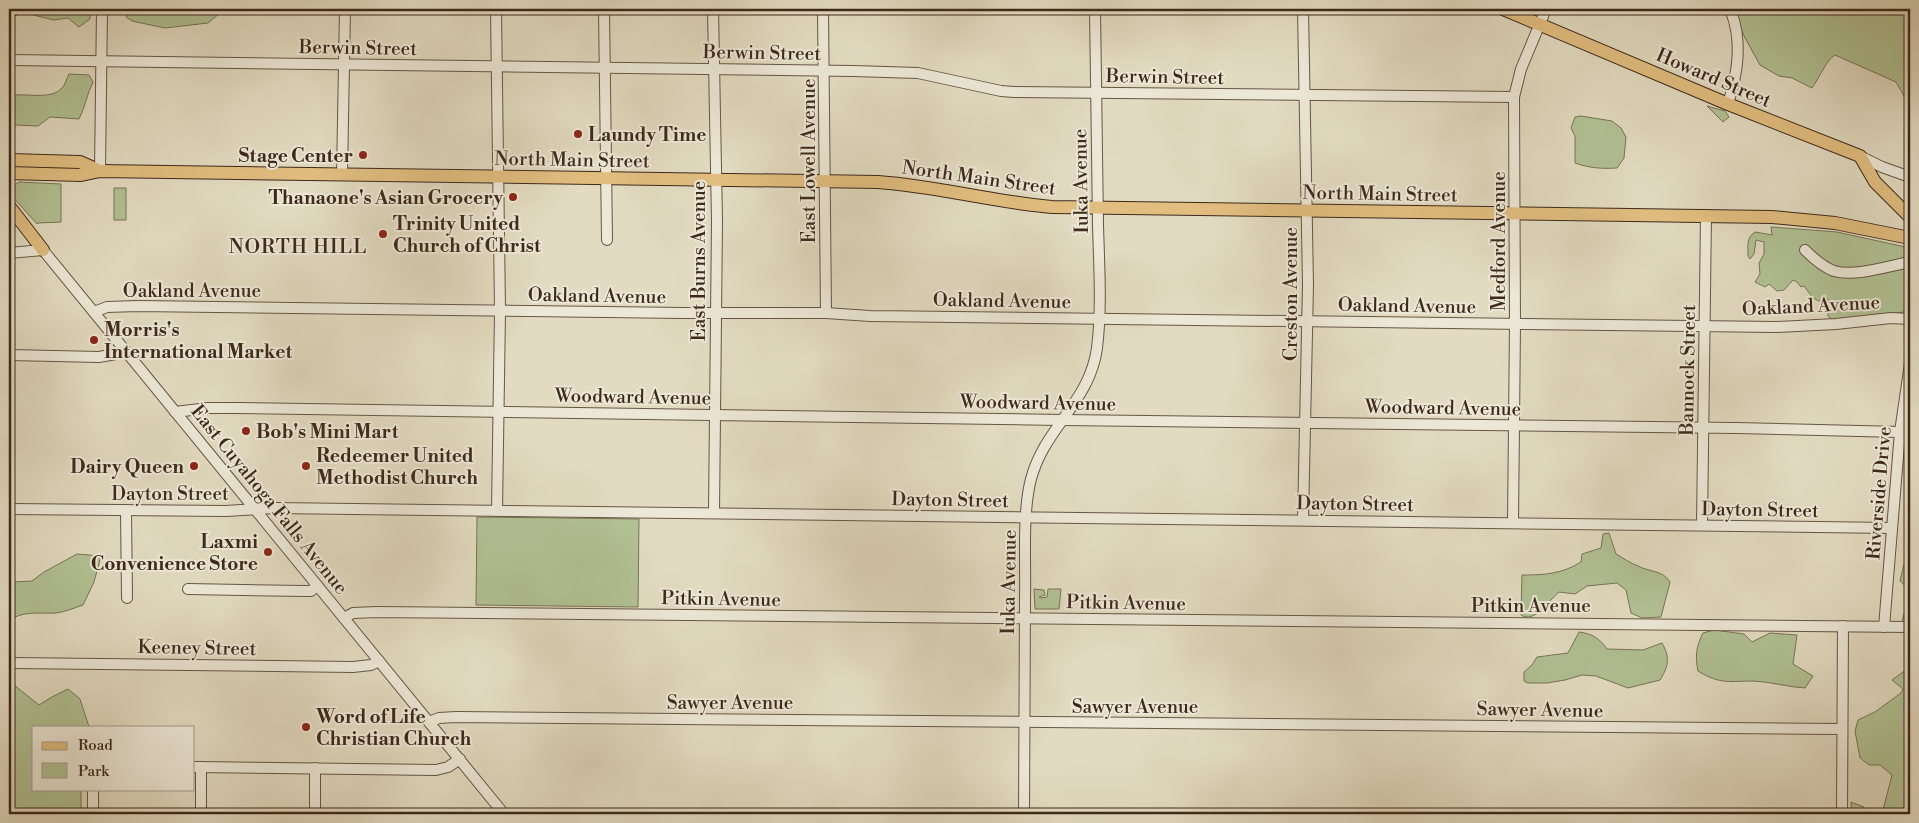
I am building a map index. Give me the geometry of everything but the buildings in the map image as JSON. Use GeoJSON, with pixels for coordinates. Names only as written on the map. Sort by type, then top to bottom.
{"type":"FeatureCollection","features":[{"type":"Feature","properties":{"kind":"main road","name":"Howard Street"},"geometry":{"type":"LineString","coordinates":[[1503,9],[1728,104],[1860,156]]}},
{"type":"Feature","properties":{"kind":"main road"},"geometry":{"type":"LineString","coordinates":[[1860,156],[1875,182],[1910,217]]}},
{"type":"Feature","properties":{"kind":"main road","name":"North Main Street"},"geometry":{"type":"LineString","coordinates":[[9,160],[80,162],[100,171]]}},
{"type":"Feature","properties":{"kind":"main road","name":"North Main Street"},"geometry":{"type":"LineString","coordinates":[[9,173],[82,175],[100,171],[826,180],[897,183],[1032,206],[1772,217],[1835,223],[1910,238]]}},
{"type":"Feature","properties":{"kind":"main road"},"geometry":{"type":"LineString","coordinates":[[9,180],[18,176],[35,174]]}},
{"type":"Feature","properties":{"kind":"main road","name":"East Cuyahoga Falls Avenue"},"geometry":{"type":"LineString","coordinates":[[9,206],[43,250]]}},
{"type":"Feature","properties":{"kind":"street"},"geometry":{"type":"LineString","coordinates":[[100,171],[102,9]]}},
{"type":"Feature","properties":{"kind":"street"},"geometry":{"type":"LineString","coordinates":[[342,175],[345,9]]}},
{"type":"Feature","properties":{"kind":"street"},"geometry":{"type":"LineString","coordinates":[[496,9],[500,311],[497,511]]}},
{"type":"Feature","properties":{"kind":"street"},"geometry":{"type":"LineString","coordinates":[[604,9],[607,240]]}},
{"type":"Feature","properties":{"kind":"street","name":"East Burns Avenue"},"geometry":{"type":"LineString","coordinates":[[713,9],[716,179],[714,513]]}},
{"type":"Feature","properties":{"kind":"street","name":"East Lowell Avenue"},"geometry":{"type":"LineString","coordinates":[[823,9],[826,313]]}},
{"type":"Feature","properties":{"kind":"street","name":"Iuka Avenue"},"geometry":{"type":"LineString","coordinates":[[1024,814],[1025,618],[1027,518],[1030,482],[1036,462],[1045,443],[1078,399],[1091,373],[1097,347],[1098,208],[1095,9]]}},
{"type":"Feature","properties":{"kind":"street","name":"Creston Avenue"},"geometry":{"type":"LineString","coordinates":[[1303,9],[1308,322],[1303,520]]}},
{"type":"Feature","properties":{"kind":"street","name":"Medford Avenue"},"geometry":{"type":"LineString","coordinates":[[1513,523],[1516,324],[1514,97],[1521,69],[1546,9]]}},
{"type":"Feature","properties":{"kind":"street"},"geometry":{"type":"LineString","coordinates":[[1728,104],[1738,65],[1738,39],[1730,9]]}},
{"type":"Feature","properties":{"kind":"street","name":"Berwin Street"},"geometry":{"type":"LineString","coordinates":[[9,60],[824,70],[918,73],[1001,91],[1514,97]]}},
{"type":"Feature","properties":{"kind":"street","name":"Howard Street"},"geometry":{"type":"LineString","coordinates":[[1860,156],[1882,168],[1910,177]]}},
{"type":"Feature","properties":{"kind":"street","name":"Bannock Street"},"geometry":{"type":"LineString","coordinates":[[1702,525],[1706,215]]}},
{"type":"Feature","properties":{"kind":"street"},"geometry":{"type":"LineString","coordinates":[[9,253],[43,250]]}},
{"type":"Feature","properties":{"kind":"street","name":"East Cuyahoga Falls Avenue"},"geometry":{"type":"LineString","coordinates":[[43,250],[504,814]]}},
{"type":"Feature","properties":{"kind":"street"},"geometry":{"type":"LineString","coordinates":[[1805,250],[1828,268],[1841,272],[1854,272],[1910,262]]}},
{"type":"Feature","properties":{"kind":"street","name":"Oakland Avenue"},"geometry":{"type":"LineString","coordinates":[[94,312],[107,307],[125,306],[826,313],[870,316],[1704,326],[1802,326],[1891,318],[1910,319]]}},
{"type":"Feature","properties":{"kind":"street"},"geometry":{"type":"LineString","coordinates":[[9,356],[99,357],[127,352]]}},
{"type":"Feature","properties":{"kind":"street","name":"Riverside Drive"},"geometry":{"type":"LineString","coordinates":[[1884,627],[1900,432],[1910,363]]}},
{"type":"Feature","properties":{"kind":"street","name":"Woodward Avenue"},"geometry":{"type":"LineString","coordinates":[[176,412],[208,408],[1704,427],[1900,432]]}},
{"type":"Feature","properties":{"kind":"street","name":"Dayton Street"},"geometry":{"type":"LineString","coordinates":[[9,509],[714,513],[1892,528]]}},
{"type":"Feature","properties":{"kind":"street"},"geometry":{"type":"LineString","coordinates":[[126,510],[127,598]]}},
{"type":"Feature","properties":{"kind":"street"},"geometry":{"type":"LineString","coordinates":[[188,589],[311,591],[317,586]]}},
{"type":"Feature","properties":{"kind":"street","name":"Pitkin Avenue"},"geometry":{"type":"LineString","coordinates":[[344,618],[353,613],[373,612],[1910,627]]}},
{"type":"Feature","properties":{"kind":"street"},"geometry":{"type":"LineString","coordinates":[[1842,814],[1843,626]]}},
{"type":"Feature","properties":{"kind":"street","name":"Keeney Street"},"geometry":{"type":"LineString","coordinates":[[12,663],[353,667],[371,665],[379,661]]}},
{"type":"Feature","properties":{"kind":"street","name":"Sawyer Avenue"},"geometry":{"type":"LineString","coordinates":[[429,722],[439,718],[456,717],[1842,729]]}},
{"type":"Feature","properties":{"kind":"street"},"geometry":{"type":"LineString","coordinates":[[201,814],[197,767],[436,770],[448,767],[460,758]]}},
{"type":"Feature","properties":{"kind":"street"},"geometry":{"type":"LineString","coordinates":[[314,814],[315,768]]}},
{"type":"Feature","properties":{"kind":"street"},"geometry":{"type":"LineString","coordinates":[[93,790],[93,814]]}},
{"type":"Feature","properties":{"kind":"green space"},"geometry":{"type":"Polygon","coordinates":[[[9,9],[90,9],[90,19],[79,27],[68,18],[54,20],[25,13],[9,17],[9,9]]]}},
{"type":"Feature","properties":{"kind":"green space"},"geometry":{"type":"Polygon","coordinates":[[[129,9],[217,9],[220,13],[208,23],[165,28],[132,21],[126,17],[129,9]]]}},
{"type":"Feature","properties":{"kind":"green space"},"geometry":{"type":"Polygon","coordinates":[[[1733,9],[1910,9],[1910,102],[1908,103],[1896,82],[1835,55],[1826,65],[1812,88],[1792,78],[1779,76],[1760,65],[1745,38],[1733,9]]]}},
{"type":"Feature","properties":{"kind":"green space"},"geometry":{"type":"Polygon","coordinates":[[[69,74],[89,75],[93,82],[79,119],[50,117],[38,126],[15,125],[9,119],[9,96],[44,95],[57,92],[62,88],[69,74]]]}},
{"type":"Feature","properties":{"kind":"green space"},"geometry":{"type":"Polygon","coordinates":[[[1707,106],[1725,111],[1729,117],[1723,122],[1707,106]]]}},
{"type":"Feature","properties":{"kind":"green space"},"geometry":{"type":"Polygon","coordinates":[[[1581,116],[1612,121],[1621,128],[1626,137],[1624,158],[1617,168],[1596,168],[1575,163],[1575,136],[1571,128],[1575,117],[1581,116]]]}},
{"type":"Feature","properties":{"kind":"green space"},"geometry":{"type":"Polygon","coordinates":[[[19,182],[61,184],[61,222],[37,224],[11,195],[13,186],[19,182]]]}},
{"type":"Feature","properties":{"kind":"green space"},"geometry":{"type":"Polygon","coordinates":[[[114,188],[126,188],[126,220],[114,220],[114,188]]]}},
{"type":"Feature","properties":{"kind":"green space"},"geometry":{"type":"Polygon","coordinates":[[[1771,227],[1837,232],[1910,248],[1910,309],[1904,312],[1838,320],[1831,319],[1828,316],[1828,299],[1819,301],[1813,298],[1804,286],[1801,287],[1793,280],[1784,290],[1777,291],[1769,284],[1765,287],[1755,282],[1760,274],[1759,263],[1764,254],[1764,242],[1756,240],[1754,254],[1750,259],[1748,256],[1749,240],[1755,232],[1772,235],[1771,227]]]}},
{"type":"Feature","properties":{"kind":"green space"},"geometry":{"type":"Polygon","coordinates":[[[477,517],[639,519],[638,607],[476,605],[477,517]]]}},
{"type":"Feature","properties":{"kind":"green space"},"geometry":{"type":"Polygon","coordinates":[[[1609,533],[1616,554],[1635,565],[1664,575],[1670,582],[1661,617],[1642,618],[1631,613],[1626,590],[1617,583],[1587,586],[1575,594],[1559,592],[1537,614],[1526,617],[1521,615],[1522,575],[1553,573],[1574,566],[1581,562],[1582,554],[1601,548],[1603,534],[1609,533]]]}},
{"type":"Feature","properties":{"kind":"green space"},"geometry":{"type":"Polygon","coordinates":[[[77,554],[101,556],[94,582],[83,605],[56,613],[24,614],[13,618],[9,622],[9,575],[13,582],[32,581],[44,572],[77,554]]]}},
{"type":"Feature","properties":{"kind":"green space"},"geometry":{"type":"Polygon","coordinates":[[[1910,558],[1910,590],[1900,581],[1904,564],[1910,558]]]}},
{"type":"Feature","properties":{"kind":"green space"},"geometry":{"type":"Polygon","coordinates":[[[1034,589],[1044,590],[1045,595],[1040,598],[1047,597],[1048,589],[1061,589],[1059,609],[1035,609],[1034,589]]]}},
{"type":"Feature","properties":{"kind":"green space"},"geometry":{"type":"Polygon","coordinates":[[[1910,601],[1910,640],[1902,625],[1902,620],[1910,601]]]}},
{"type":"Feature","properties":{"kind":"green space"},"geometry":{"type":"Polygon","coordinates":[[[1714,630],[1744,634],[1752,642],[1770,633],[1797,635],[1793,664],[1813,676],[1805,688],[1754,681],[1726,681],[1706,675],[1698,671],[1697,652],[1703,633],[1714,630]]]}},
{"type":"Feature","properties":{"kind":"green space"},"geometry":{"type":"Polygon","coordinates":[[[1579,632],[1595,637],[1607,649],[1643,650],[1662,643],[1667,662],[1660,680],[1628,688],[1596,676],[1582,675],[1547,683],[1528,683],[1524,681],[1524,672],[1537,657],[1568,653],[1579,632]]]}},
{"type":"Feature","properties":{"kind":"green space"},"geometry":{"type":"Polygon","coordinates":[[[1910,667],[1910,814],[1882,814],[1892,775],[1880,765],[1869,765],[1860,758],[1855,731],[1858,720],[1875,712],[1901,693],[1903,689],[1892,680],[1910,667]]]}},
{"type":"Feature","properties":{"kind":"green space"},"geometry":{"type":"Polygon","coordinates":[[[9,669],[14,685],[39,705],[68,689],[80,699],[89,726],[32,726],[32,790],[81,790],[81,814],[9,814],[9,669]]]}},
{"type":"Feature","properties":{"kind":"green space"},"geometry":{"type":"Polygon","coordinates":[[[1851,802],[1864,807],[1865,814],[1852,814],[1851,802]]]}},
{"type":"Feature","properties":{"kind":"place","name":"Laundy Time"},"geometry":{"type":"Point","coordinates":[578,134]}},
{"type":"Feature","properties":{"kind":"place","name":"Stage Center"},"geometry":{"type":"Point","coordinates":[363,155]}},
{"type":"Feature","properties":{"kind":"place","name":"Thanaone's Asian Grocery"},"geometry":{"type":"Point","coordinates":[513,197]}},
{"type":"Feature","properties":{"kind":"place","name":"Trinity United Church of Christ"},"geometry":{"type":"Point","coordinates":[383,234]}},
{"type":"Feature","properties":{"kind":"place","name":"Morris's International Market"},"geometry":{"type":"Point","coordinates":[94,340]}},
{"type":"Feature","properties":{"kind":"place","name":"Bob's Mini Mart"},"geometry":{"type":"Point","coordinates":[246,431]}},
{"type":"Feature","properties":{"kind":"place","name":"Dairy Queen"},"geometry":{"type":"Point","coordinates":[194,466]}},
{"type":"Feature","properties":{"kind":"place","name":"Redeemer United Methodist Church"},"geometry":{"type":"Point","coordinates":[306,466]}},
{"type":"Feature","properties":{"kind":"place","name":"Laxmi Convenience Store"},"geometry":{"type":"Point","coordinates":[268,552]}},
{"type":"Feature","properties":{"kind":"place","name":"Word of Life Christian Church"},"geometry":{"type":"Point","coordinates":[306,727]}},
{"type":"Feature","properties":{"kind":"district","name":"NORTH HILL"},"geometry":{"type":"Point","coordinates":[298,246]}}]}
